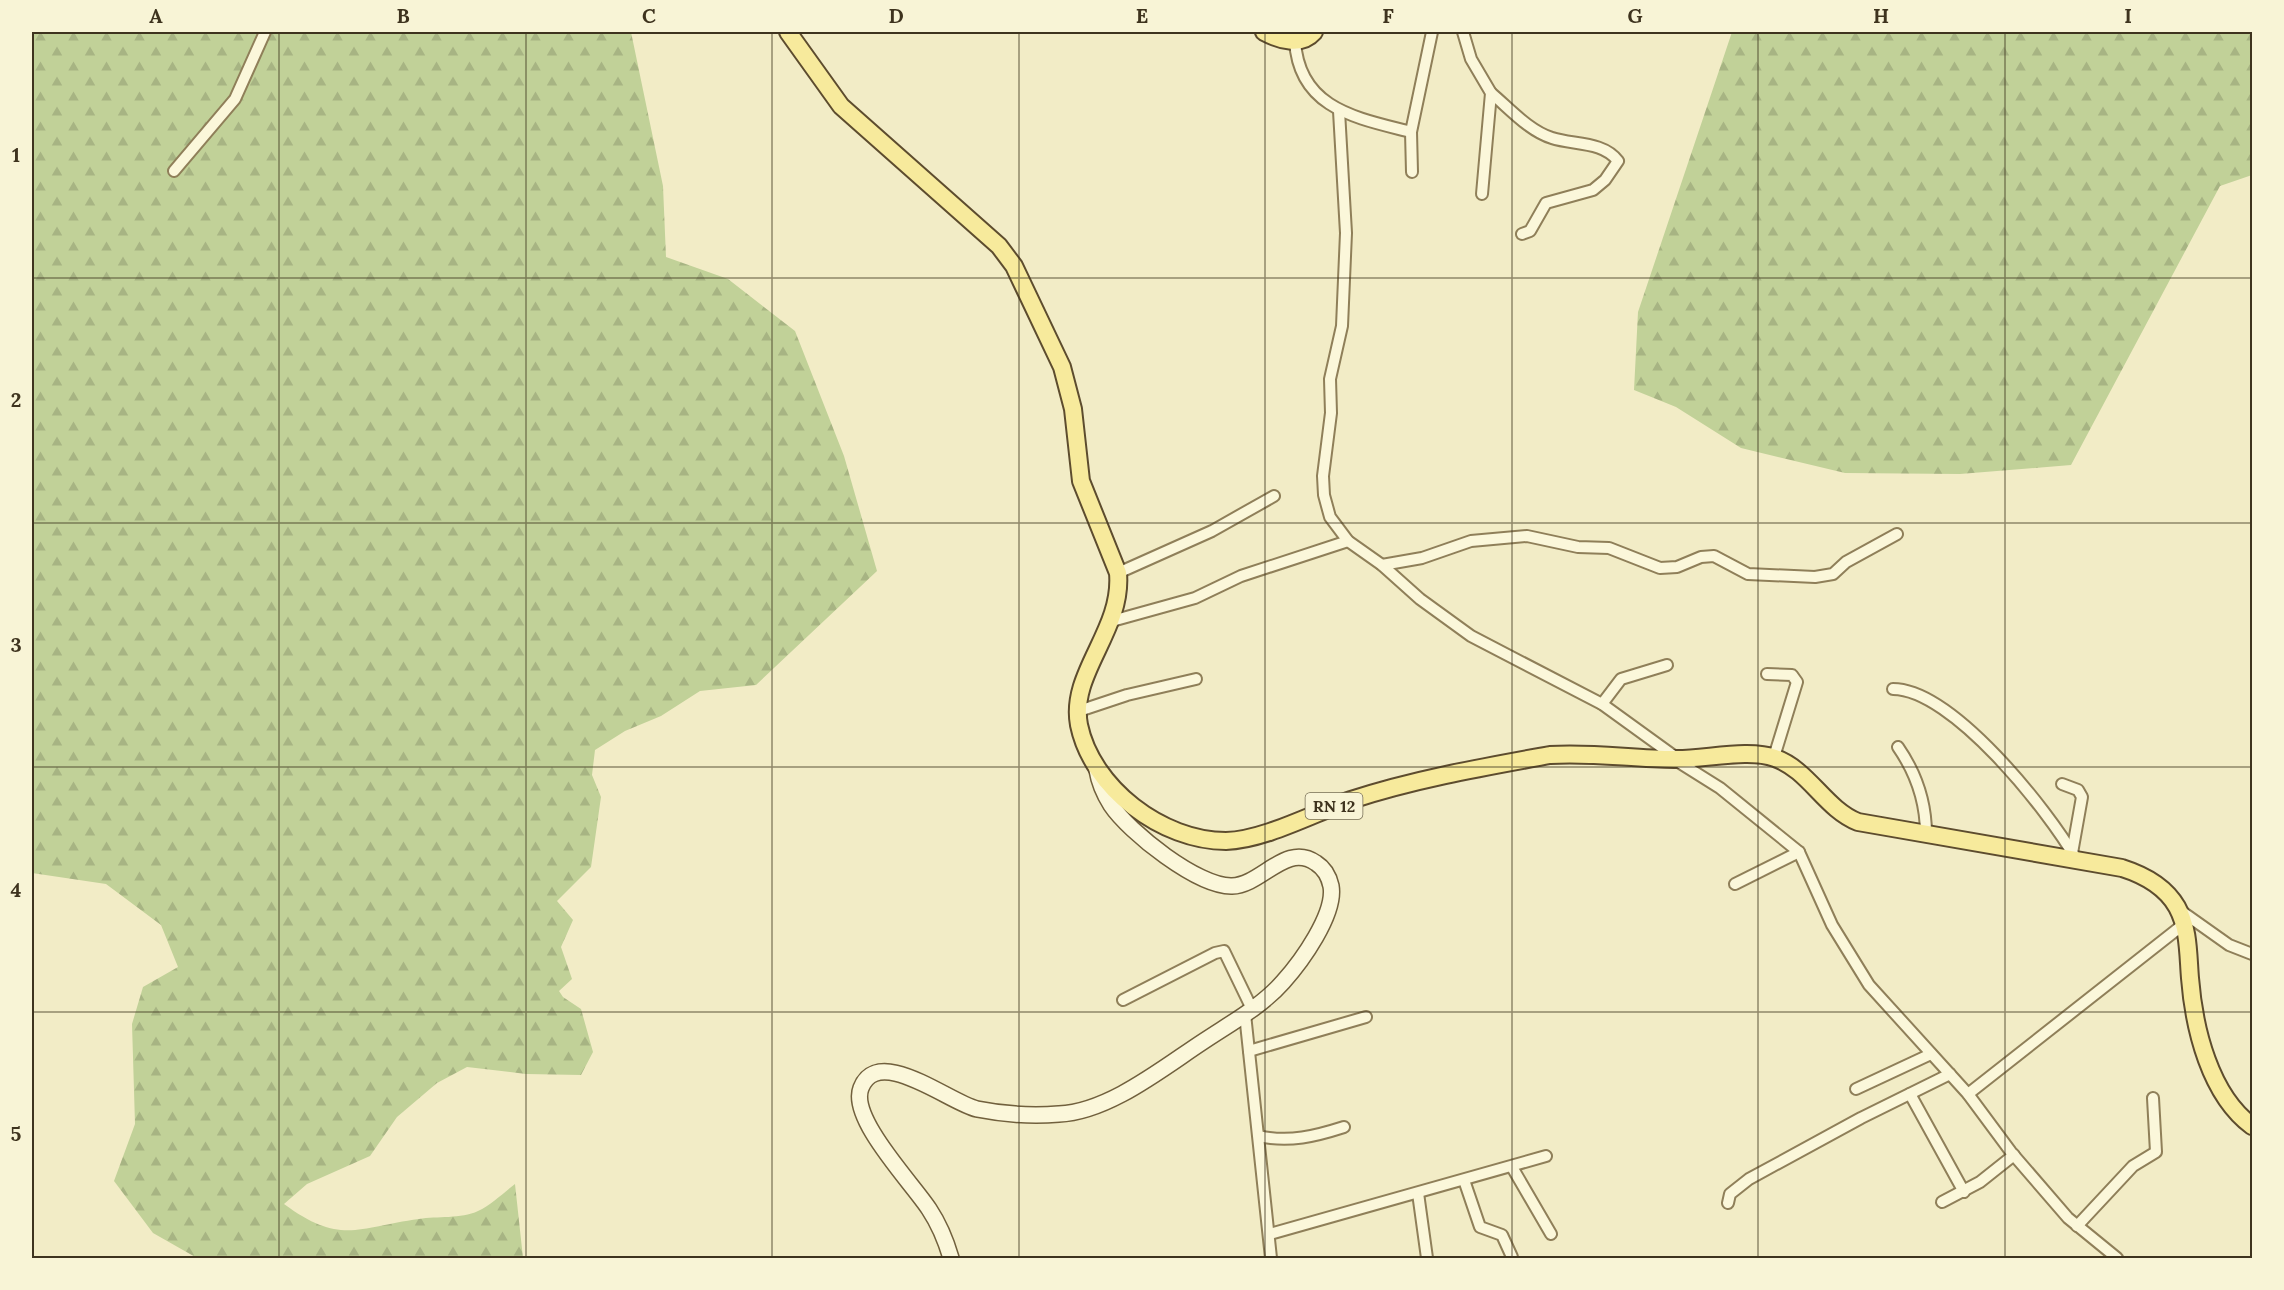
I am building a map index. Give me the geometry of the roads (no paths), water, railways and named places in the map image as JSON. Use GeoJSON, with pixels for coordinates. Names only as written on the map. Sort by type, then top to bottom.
{"type":"FeatureCollection","features":[{"type":"Feature","properties":{"kind":"main road","name":"RN 12"},"geometry":{"type":"LineString","coordinates":[[788,32],[841,106],[982,229],[1014,266],[1062,367],[1069,388],[1081,481],[1118,573],[1119,597],[1112,621],[1085,678],[1078,711],[1083,735],[1095,764],[1135,808],[1157,822],[1184,835],[1225,841],[1250,837],[1352,800],[1499,764],[1574,753],[1677,759],[1745,755],[1774,757],[1800,773],[1851,819],[1869,825],[2074,856],[2122,868],[2144,876],[2165,892],[2181,916]]}},
{"type":"Feature","properties":{"kind":"main road"},"geometry":{"type":"LineString","coordinates":[[1264,32],[1280,40],[1295,40],[1310,36],[1314,32]]}},
{"type":"Feature","properties":{"kind":"main road"},"geometry":{"type":"LineString","coordinates":[[951,1258],[945,1239],[930,1210],[871,1130],[862,1111],[859,1097],[862,1086],[869,1077],[879,1071],[902,1073],[957,1102],[978,1109],[1060,1114],[1104,1102],[1144,1080],[1248,1011],[1282,983],[1302,960],[1317,934],[1331,890],[1325,872],[1315,862],[1297,856],[1248,881],[1233,886],[1221,885],[1197,875],[1175,862],[1124,820],[1104,792],[1095,764]]}},
{"type":"Feature","properties":{"kind":"main road"},"geometry":{"type":"LineString","coordinates":[[2181,916],[2194,1010],[2205,1049],[2223,1093],[2240,1117],[2253,1126]]}},
{"type":"Feature","properties":{"kind":"street"},"geometry":{"type":"LineString","coordinates":[[174,171],[235,99],[265,32]]}},
{"type":"Feature","properties":{"kind":"street"},"geometry":{"type":"LineString","coordinates":[[1412,172],[1411,132],[1432,32]]}},
{"type":"Feature","properties":{"kind":"street"},"geometry":{"type":"LineString","coordinates":[[1463,32],[1471,59],[1491,93],[1533,127],[1552,138],[1604,150],[1618,161],[1605,180],[1593,190],[1546,203],[1530,231],[1522,234]]}},
{"type":"Feature","properties":{"kind":"street"},"geometry":{"type":"LineString","coordinates":[[1295,40],[1296,58],[1300,69],[1323,98],[1339,111],[1350,117],[1411,132]]}},
{"type":"Feature","properties":{"kind":"street"},"geometry":{"type":"LineString","coordinates":[[1482,194],[1491,93]]}},
{"type":"Feature","properties":{"kind":"street"},"geometry":{"type":"LineString","coordinates":[[1339,111],[1346,233],[1342,326],[1330,379],[1331,413],[1323,486],[1325,506],[1330,517],[1348,541],[1382,565],[1420,599],[1471,636],[1602,704],[1720,788],[1799,852],[1832,925],[1850,959],[1869,985],[1968,1094],[2014,1155],[2077,1226],[2117,1258]]}},
{"type":"Feature","properties":{"kind":"street"},"geometry":{"type":"LineString","coordinates":[[1118,573],[1212,531],[1274,496]]}},
{"type":"Feature","properties":{"kind":"street"},"geometry":{"type":"LineString","coordinates":[[1382,565],[1422,558],[1471,541],[1527,536],[1578,547],[1609,548],[1660,568],[1677,567],[1701,557],[1714,556],[1748,574],[1815,577],[1833,574],[1850,560],[1897,534]]}},
{"type":"Feature","properties":{"kind":"street"},"geometry":{"type":"LineString","coordinates":[[1112,621],[1195,598],[1241,576],[1348,541]]}},
{"type":"Feature","properties":{"kind":"street"},"geometry":{"type":"LineString","coordinates":[[1602,704],[1621,679],[1667,665]]}},
{"type":"Feature","properties":{"kind":"street"},"geometry":{"type":"LineString","coordinates":[[1767,674],[1792,675],[1797,682],[1774,757]]}},
{"type":"Feature","properties":{"kind":"street"},"geometry":{"type":"LineString","coordinates":[[1078,711],[1127,695],[1196,679]]}},
{"type":"Feature","properties":{"kind":"street"},"geometry":{"type":"LineString","coordinates":[[1893,689],[1907,690],[1940,705],[1969,728],[2043,813],[2074,856]]}},
{"type":"Feature","properties":{"kind":"street"},"geometry":{"type":"LineString","coordinates":[[1898,747],[1919,787],[1926,813],[1926,834]]}},
{"type":"Feature","properties":{"kind":"street"},"geometry":{"type":"LineString","coordinates":[[2062,784],[2078,790],[2082,797],[2074,856]]}},
{"type":"Feature","properties":{"kind":"street"},"geometry":{"type":"LineString","coordinates":[[1735,884],[1799,852]]}},
{"type":"Feature","properties":{"kind":"street"},"geometry":{"type":"LineString","coordinates":[[1968,1094],[2181,916],[2221,940],[2253,954]]}},
{"type":"Feature","properties":{"kind":"street"},"geometry":{"type":"LineString","coordinates":[[1123,1000],[1215,953],[1224,951],[1248,1011],[1249,1051],[1271,1258]]}},
{"type":"Feature","properties":{"kind":"street"},"geometry":{"type":"LineString","coordinates":[[1249,1051],[1366,1017]]}},
{"type":"Feature","properties":{"kind":"street"},"geometry":{"type":"LineString","coordinates":[[1856,1089],[1931,1054]]}},
{"type":"Feature","properties":{"kind":"street"},"geometry":{"type":"LineString","coordinates":[[1728,1203],[1730,1194],[1749,1179],[1861,1118],[1950,1074]]}},
{"type":"Feature","properties":{"kind":"street"},"geometry":{"type":"LineString","coordinates":[[1910,1094],[1964,1192]]}},
{"type":"Feature","properties":{"kind":"street"},"geometry":{"type":"LineString","coordinates":[[2077,1226],[2133,1166],[2156,1152],[2153,1098]]}},
{"type":"Feature","properties":{"kind":"street"},"geometry":{"type":"LineString","coordinates":[[1259,1136],[1286,1140],[1317,1136],[1344,1127]]}},
{"type":"Feature","properties":{"kind":"street"},"geometry":{"type":"LineString","coordinates":[[1942,1202],[1964,1192],[2014,1155]]}},
{"type":"Feature","properties":{"kind":"street"},"geometry":{"type":"LineString","coordinates":[[1270,1234],[1546,1156]]}},
{"type":"Feature","properties":{"kind":"street"},"geometry":{"type":"LineString","coordinates":[[1512,1167],[1551,1234]]}},
{"type":"Feature","properties":{"kind":"street"},"geometry":{"type":"LineString","coordinates":[[1464,1180],[1480,1227],[1502,1235],[1512,1257]]}},
{"type":"Feature","properties":{"kind":"street"},"geometry":{"type":"LineString","coordinates":[[1418,1193],[1427,1258]]}}]}
